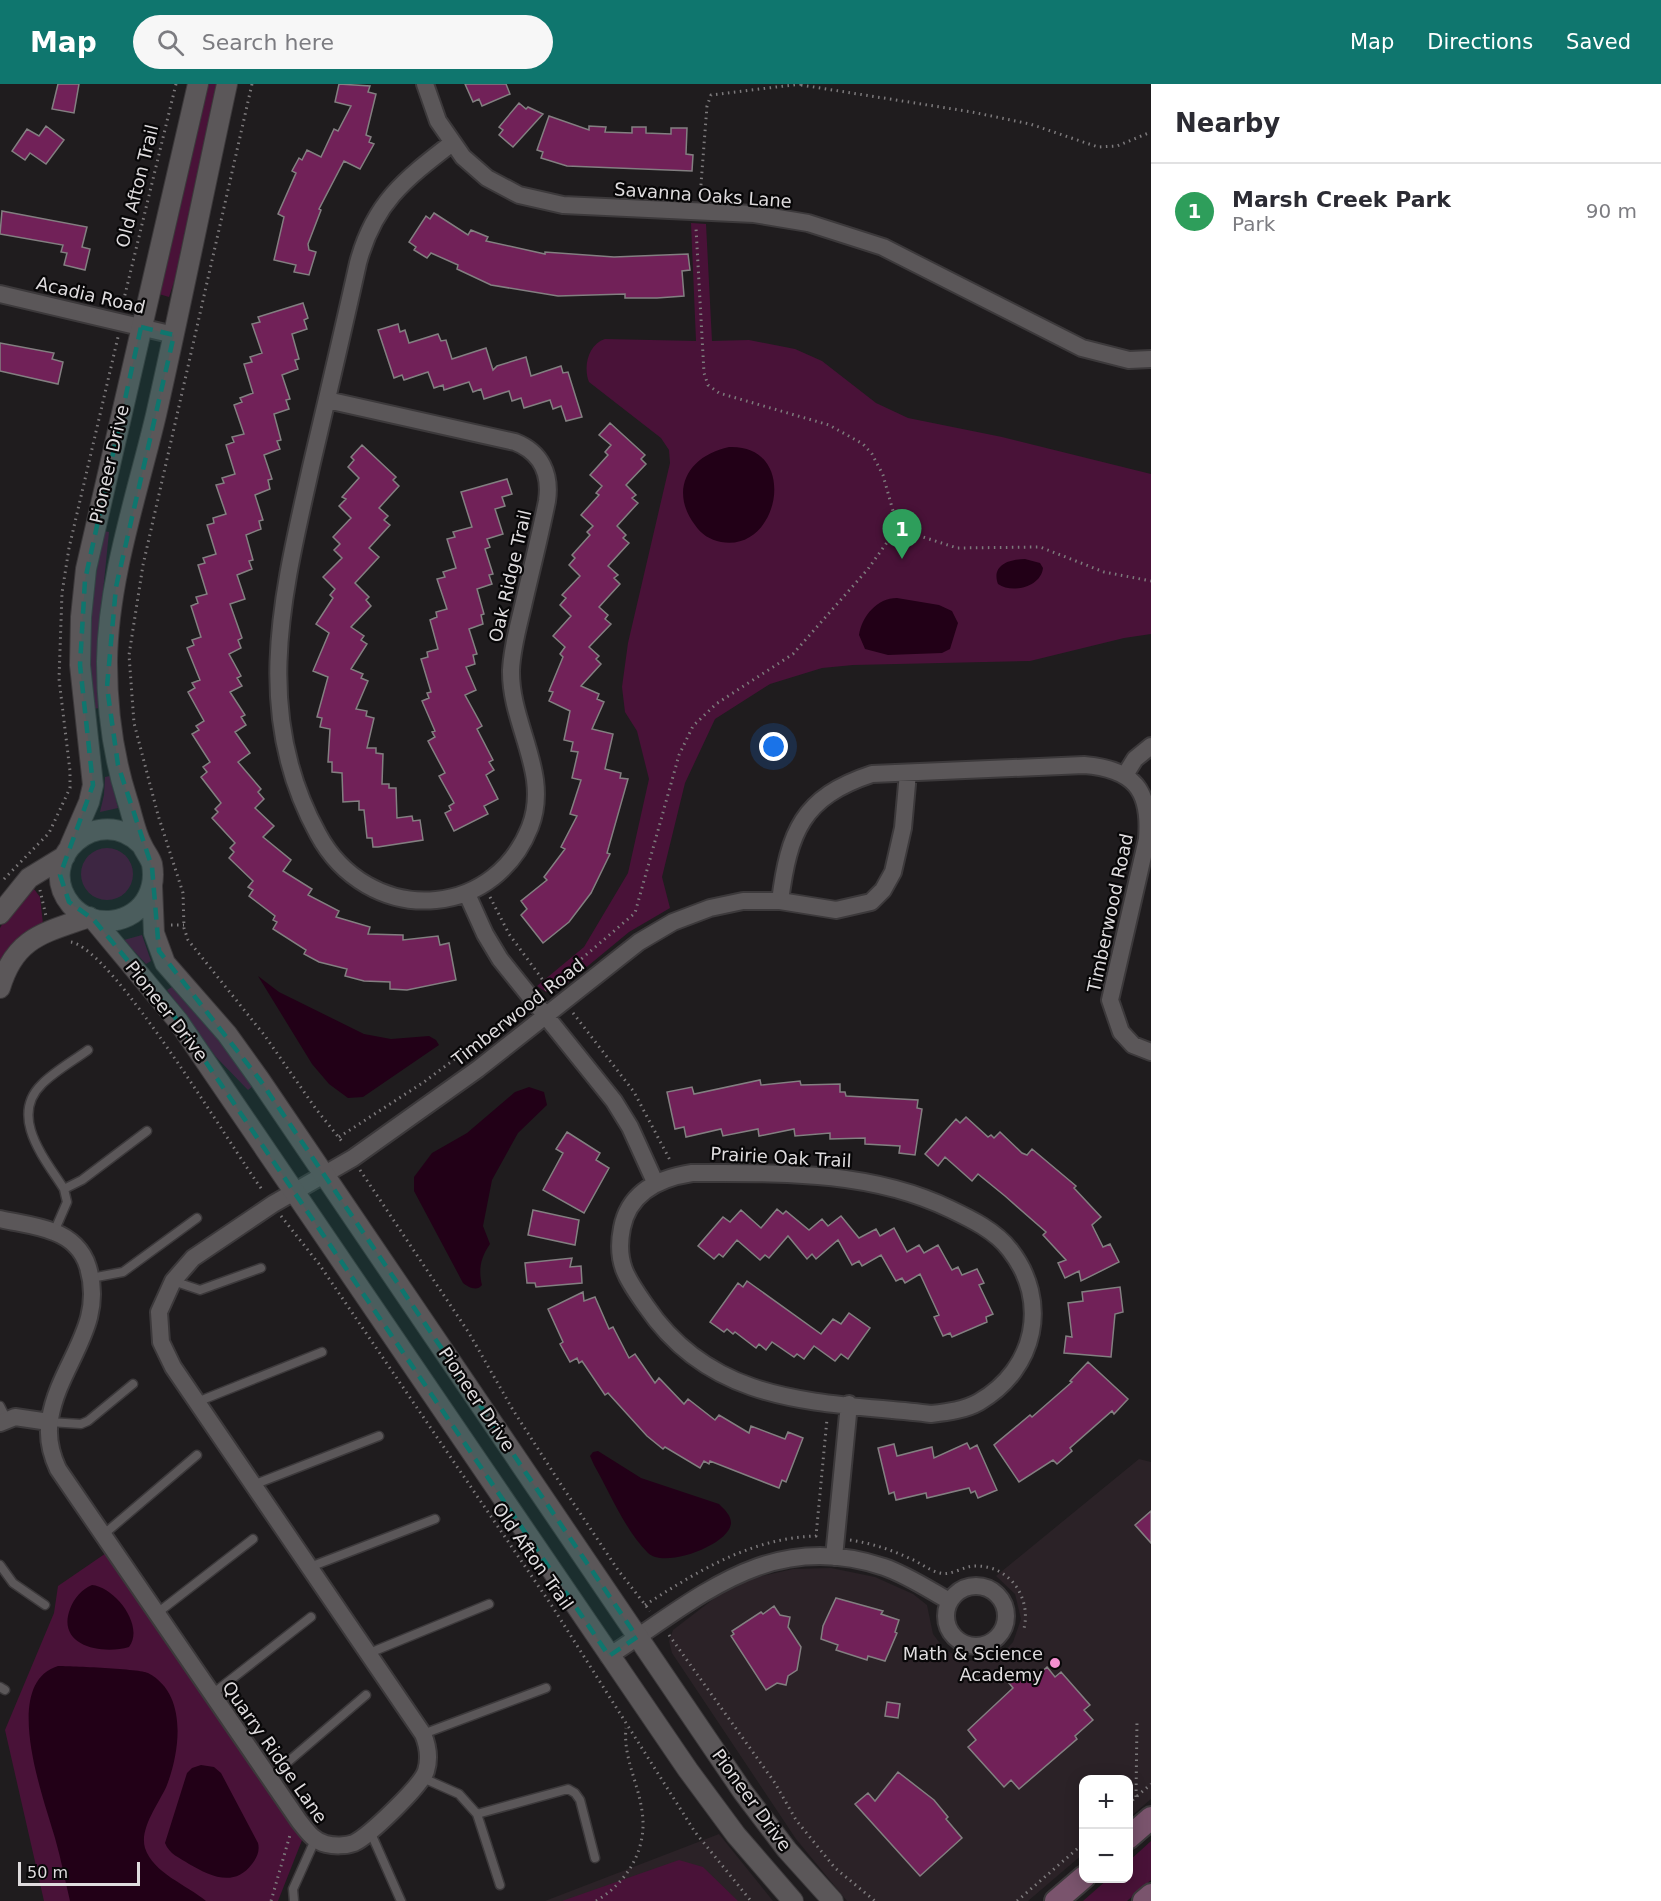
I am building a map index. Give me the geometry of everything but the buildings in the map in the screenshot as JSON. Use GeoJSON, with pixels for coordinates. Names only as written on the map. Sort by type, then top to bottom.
{"type":"FeatureCollection","features":[{"type":"Feature","properties":{"kind":"main road"},"geometry":{"type":"LineString","coordinates":[[1133,1834],[1151,1818]]}},
{"type":"Feature","properties":{"kind":"main road"},"geometry":{"type":"LineString","coordinates":[[1056,1901],[1079,1881]]}},
{"type":"Feature","properties":{"kind":"main road"},"geometry":{"type":"LineString","coordinates":[[1144,1901],[1151,1895]]}},
{"type":"Feature","properties":{"kind":"street","name":"Pioneer Drive"},"geometry":{"type":"LineString","coordinates":[[67,851],[89,802],[93,785],[80,665],[85,580],[198,84]]}},
{"type":"Feature","properties":{"kind":"street","name":"Pioneer Drive"},"geometry":{"type":"LineString","coordinates":[[142,845],[123,786],[113,743],[108,707],[108,653],[116,587],[174,335],[227,84]]}},
{"type":"Feature","properties":{"kind":"street","name":"Savanna Oaks Lane"},"geometry":{"type":"LineString","coordinates":[[425,84],[434,112],[452,143],[487,178],[528,198],[563,205],[754,214],[808,223],[883,248],[1083,348],[1129,360],[1151,359]]}},
{"type":"Feature","properties":{"kind":"street","name":"Oak Ridge Trail"},"geometry":{"type":"LineString","coordinates":[[327,400],[515,442],[536,455],[546,472],[547,501],[516,637],[512,669],[515,712],[535,775],[535,808],[529,828],[517,852],[501,870],[467,894],[439,900],[406,899],[379,891],[356,878],[335,861],[321,841],[293,774],[279,696],[279,622],[286,580],[358,263],[372,222],[402,183],[452,143]]}},
{"type":"Feature","properties":{"kind":"street","name":"Acadia Road"},"geometry":{"type":"LineString","coordinates":[[0,294],[174,335]]}},
{"type":"Feature","properties":{"kind":"street"},"geometry":{"type":"LineString","coordinates":[[780,901],[791,843],[803,820],[822,799],[843,784],[872,774],[1084,765],[1107,767],[1125,775],[1135,759],[1151,746]]}},
{"type":"Feature","properties":{"kind":"street","name":"Timberwood Road"},"geometry":{"type":"LineString","coordinates":[[295,1192],[353,1158],[546,1016],[639,942],[673,922],[722,906],[743,902],[780,901],[836,910],[871,902],[883,890],[893,872],[903,828],[909,773]]}},
{"type":"Feature","properties":{"kind":"street","name":"Timberwood Road"},"geometry":{"type":"LineString","coordinates":[[1125,775],[1139,785],[1149,801],[1149,819],[1147,839],[1110,1000],[1121,1032],[1133,1045],[1151,1052]]}},
{"type":"Feature","properties":{"kind":"street"},"geometry":{"type":"LineString","coordinates":[[0,914],[22,871],[67,851],[90,832],[108,829],[127,834],[142,845],[151,862],[152,886],[144,903],[130,915],[113,921],[92,919],[49,930],[21,948],[9,966],[0,988]]}},
{"type":"Feature","properties":{"kind":"street"},"geometry":{"type":"LineString","coordinates":[[67,851],[60,875],[64,894],[76,910],[92,919]]}},
{"type":"Feature","properties":{"kind":"street","name":"Pioneer Drive"},"geometry":{"type":"LineString","coordinates":[[152,886],[154,933],[165,963],[235,1045],[765,1821],[833,1901]]}},
{"type":"Feature","properties":{"kind":"street"},"geometry":{"type":"LineString","coordinates":[[467,894],[493,949],[614,1101],[630,1127],[656,1182]]}},
{"type":"Feature","properties":{"kind":"street","name":"Pioneer Drive"},"geometry":{"type":"LineString","coordinates":[[92,919],[178,1021],[609,1656],[723,1819],[793,1901]]}},
{"type":"Feature","properties":{"kind":"street","name":"Prairie Oak Trail"},"geometry":{"type":"LineString","coordinates":[[788,1173],[853,1179],[885,1186],[948,1208],[993,1234],[1009,1248],[1022,1267],[1030,1288],[1033,1313],[1025,1357],[997,1390],[978,1402],[954,1411],[931,1414],[782,1396],[735,1383],[692,1357],[659,1326],[628,1281],[620,1261],[620,1240],[624,1219],[634,1202],[656,1182],[675,1175],[788,1173]]}},
{"type":"Feature","properties":{"kind":"street"},"geometry":{"type":"LineString","coordinates":[[295,1192],[194,1258],[173,1281],[159,1312],[160,1342],[173,1367],[423,1734],[428,1756],[423,1778]]}},
{"type":"Feature","properties":{"kind":"street","name":"Quarry Ridge Lane"},"geometry":{"type":"LineString","coordinates":[[0,1219],[54,1232],[74,1243],[85,1257],[91,1278],[92,1311],[55,1399],[49,1422],[52,1456],[156,1614],[299,1821],[315,1840],[328,1845],[354,1843],[423,1778]]}},
{"type":"Feature","properties":{"kind":"street"},"geometry":{"type":"LineString","coordinates":[[834,1557],[849,1404]]}},
{"type":"Feature","properties":{"kind":"street"},"geometry":{"type":"LineString","coordinates":[[2,1416],[49,1422]]}},
{"type":"Feature","properties":{"kind":"street"},"geometry":{"type":"LineString","coordinates":[[609,1656],[719,1582],[743,1571],[790,1558],[834,1557],[883,1567],[949,1601]]}},
{"type":"Feature","properties":{"kind":"lane"},"geometry":{"type":"LineString","coordinates":[[54,1232],[67,1202],[64,1189],[31,1136],[28,1122],[33,1095],[41,1084],[88,1050]]}},
{"type":"Feature","properties":{"kind":"lane"},"geometry":{"type":"LineString","coordinates":[[64,1189],[82,1180],[147,1131]]}},
{"type":"Feature","properties":{"kind":"lane"},"geometry":{"type":"LineString","coordinates":[[91,1278],[123,1272],[197,1218]]}},
{"type":"Feature","properties":{"kind":"lane"},"geometry":{"type":"LineString","coordinates":[[173,1281],[200,1290],[207,1289],[261,1268]]}},
{"type":"Feature","properties":{"kind":"lane"},"geometry":{"type":"LineString","coordinates":[[197,1402],[322,1352]]}},
{"type":"Feature","properties":{"kind":"lane"},"geometry":{"type":"LineString","coordinates":[[49,1422],[81,1424],[88,1421],[133,1384]]}},
{"type":"Feature","properties":{"kind":"lane"},"geometry":{"type":"LineString","coordinates":[[253,1485],[379,1436]]}},
{"type":"Feature","properties":{"kind":"lane"},"geometry":{"type":"LineString","coordinates":[[103,1535],[196,1455]]}},
{"type":"Feature","properties":{"kind":"lane"},"geometry":{"type":"LineString","coordinates":[[310,1567],[435,1519]]}},
{"type":"Feature","properties":{"kind":"lane"},"geometry":{"type":"LineString","coordinates":[[156,1614],[253,1539]]}},
{"type":"Feature","properties":{"kind":"lane"},"geometry":{"type":"LineString","coordinates":[[0,1565],[14,1583],[45,1605]]}},
{"type":"Feature","properties":{"kind":"lane"},"geometry":{"type":"LineString","coordinates":[[367,1654],[489,1604]]}},
{"type":"Feature","properties":{"kind":"lane"},"geometry":{"type":"LineString","coordinates":[[211,1695],[311,1617]]}},
{"type":"Feature","properties":{"kind":"lane"},"geometry":{"type":"LineString","coordinates":[[423,1734],[546,1688]]}},
{"type":"Feature","properties":{"kind":"lane"},"geometry":{"type":"LineString","coordinates":[[268,1778],[366,1695]]}},
{"type":"Feature","properties":{"kind":"lane"},"geometry":{"type":"LineString","coordinates":[[423,1778],[459,1794],[477,1814],[500,1885]]}},
{"type":"Feature","properties":{"kind":"lane"},"geometry":{"type":"LineString","coordinates":[[477,1814],[568,1789],[580,1800],[595,1858]]}},
{"type":"Feature","properties":{"kind":"lane"},"geometry":{"type":"LineString","coordinates":[[369,1831],[401,1901]]}},
{"type":"Feature","properties":{"kind":"lane"},"geometry":{"type":"LineString","coordinates":[[294,1901],[293,1889],[315,1840]]}},
{"type":"Feature","properties":{"kind":"path","name":"Old Afton Trail"},"geometry":{"type":"LineString","coordinates":[[124,295],[176,84]]}},
{"type":"Feature","properties":{"kind":"path"},"geometry":{"type":"LineString","coordinates":[[252,84],[142,565],[129,655],[134,723],[158,814],[183,893],[185,934],[199,958],[259,1029],[316,1109],[339,1137],[433,1076],[518,1012]]}},
{"type":"Feature","properties":{"kind":"path"},"geometry":{"type":"LineString","coordinates":[[700,199],[706,106],[711,95],[801,85],[972,112],[1030,124],[1098,147],[1117,146],[1151,132]]}},
{"type":"Feature","properties":{"kind":"path"},"geometry":{"type":"LineString","coordinates":[[485,883],[504,927],[548,987],[624,925],[633,916],[640,899],[676,763],[690,730],[716,704],[794,654],[890,542],[894,528],[893,511],[881,470],[872,454],[857,440],[837,428],[732,398],[714,391],[708,385],[704,373],[696,225]]}},
{"type":"Feature","properties":{"kind":"path"},"geometry":{"type":"LineString","coordinates":[[894,528],[957,548],[1040,547],[1104,572],[1151,581]]}},
{"type":"Feature","properties":{"kind":"path"},"geometry":{"type":"LineString","coordinates":[[0,884],[22,871],[42,894],[49,930],[55,944],[72,942],[85,948],[119,982],[259,1186]]}},
{"type":"Feature","properties":{"kind":"path"},"geometry":{"type":"LineString","coordinates":[[574,1016],[634,1092],[670,1157],[675,1175]]}},
{"type":"Feature","properties":{"kind":"path"},"geometry":{"type":"LineString","coordinates":[[362,1174],[469,1333],[513,1410],[618,1570],[768,1774],[796,1821],[835,1868],[875,1901]]}},
{"type":"Feature","properties":{"kind":"path","name":"Old Afton Trail"},"geometry":{"type":"LineString","coordinates":[[289,1228],[319,1264],[552,1606],[610,1694],[627,1727],[695,1832],[751,1901]]}},
{"type":"Feature","properties":{"kind":"path"},"geometry":{"type":"LineString","coordinates":[[645,1605],[699,1571],[739,1552],[779,1540],[816,1536],[827,1421]]}},
{"type":"Feature","properties":{"kind":"path"},"geometry":{"type":"LineString","coordinates":[[854,1540],[896,1552],[939,1573],[976,1566],[1003,1574],[1018,1588],[1024,1599],[1026,1617],[1023,1632]]}},
{"type":"Feature","properties":{"kind":"path"},"geometry":{"type":"LineString","coordinates":[[1136,1797],[1137,1721]]}},
{"type":"Feature","properties":{"kind":"path"},"geometry":{"type":"LineString","coordinates":[[596,1901],[624,1878],[638,1857],[643,1812],[625,1744],[627,1727]]}},
{"type":"Feature","properties":{"kind":"path"},"geometry":{"type":"LineString","coordinates":[[1133,1800],[1151,1784]]}},
{"type":"Feature","properties":{"kind":"path"},"geometry":{"type":"LineString","coordinates":[[271,1901],[288,1839],[299,1821]]}},
{"type":"Feature","properties":{"kind":"path"},"geometry":{"type":"LineString","coordinates":[[1017,1901],[1079,1847]]}},
{"type":"Feature","properties":{"kind":"highlighted area"},"geometry":{"type":"Polygon","coordinates":[[[141,327],[174,335],[116,587],[107,687],[118,765],[152,867],[159,951],[260,1080],[637,1637],[609,1656],[178,1021],[94,920],[69,902],[60,875],[93,785],[80,665],[85,580],[141,327]]]}},
{"type":"Feature","properties":{"kind":"shaded area"},"geometry":{"type":"Polygon","coordinates":[[[208,84],[218,84],[177,273],[169,297],[159,294],[208,84]]]}},
{"type":"Feature","properties":{"kind":"shaded area"},"geometry":{"type":"Polygon","coordinates":[[[691,223],[706,224],[712,341],[749,340],[795,349],[822,361],[876,403],[908,418],[1002,437],[1151,474],[1151,634],[1124,638],[1030,661],[853,665],[822,668],[770,684],[715,719],[685,783],[662,877],[670,908],[629,932],[560,989],[546,992],[537,986],[584,947],[628,873],[649,779],[637,731],[625,712],[622,687],[628,643],[670,463],[669,450],[661,438],[589,382],[588,357],[594,346],[605,339],[696,341],[691,223]]]}},
{"type":"Feature","properties":{"kind":"shaded area"},"geometry":{"type":"Polygon","coordinates":[[[729,447],[751,451],[766,462],[773,479],[774,498],[768,516],[757,531],[741,541],[721,542],[706,536],[695,525],[687,512],[683,499],[684,487],[687,476],[703,458],[729,447]]]}},
{"type":"Feature","properties":{"kind":"shaded area"},"geometry":{"type":"Polygon","coordinates":[[[104,531],[109,532],[100,621],[99,708],[93,709],[90,664],[91,619],[104,531]]]}},
{"type":"Feature","properties":{"kind":"shaded area"},"geometry":{"type":"Polygon","coordinates":[[[1025,559],[1040,563],[1043,568],[1037,580],[1018,588],[998,584],[997,572],[1003,564],[1025,559]]]}},
{"type":"Feature","properties":{"kind":"shaded area"},"geometry":{"type":"Polygon","coordinates":[[[897,598],[939,605],[952,611],[958,623],[950,649],[942,653],[888,655],[865,649],[859,635],[863,621],[877,605],[897,598]]]}},
{"type":"Feature","properties":{"kind":"shaded area"},"geometry":{"type":"Polygon","coordinates":[[[110,776],[118,808],[100,812],[105,777],[110,776]]]}},
{"type":"Feature","properties":{"kind":"shaded area"},"geometry":{"type":"Polygon","coordinates":[[[107,848],[117,850],[125,856],[131,864],[133,874],[131,884],[125,892],[117,898],[107,900],[97,898],[89,892],[83,884],[81,874],[83,864],[89,856],[97,850],[107,848]]]}},
{"type":"Feature","properties":{"kind":"shaded area"},"geometry":{"type":"Polygon","coordinates":[[[31,885],[40,897],[43,924],[0,968],[0,928],[10,910],[31,885]]]}},
{"type":"Feature","properties":{"kind":"shaded area"},"geometry":{"type":"Polygon","coordinates":[[[142,935],[151,961],[146,964],[124,940],[142,935]]]}},
{"type":"Feature","properties":{"kind":"shaded area"},"geometry":{"type":"Polygon","coordinates":[[[258,976],[279,992],[364,1034],[391,1039],[429,1036],[439,1045],[363,1097],[348,1098],[329,1084],[312,1064],[258,976]]]}},
{"type":"Feature","properties":{"kind":"shaded area"},"geometry":{"type":"Polygon","coordinates":[[[172,987],[207,1025],[253,1086],[248,1090],[216,1057],[167,990],[172,987]]]}},
{"type":"Feature","properties":{"kind":"shaded area"},"geometry":{"type":"Polygon","coordinates":[[[529,1087],[544,1092],[547,1105],[518,1133],[492,1180],[483,1226],[490,1244],[481,1263],[482,1285],[472,1288],[463,1283],[414,1191],[414,1177],[432,1153],[467,1133],[515,1092],[529,1087]]]}},
{"type":"Feature","properties":{"kind":"shaded area"},"geometry":{"type":"Polygon","coordinates":[[[598,1451],[641,1478],[719,1504],[730,1517],[731,1523],[728,1531],[709,1546],[681,1556],[656,1557],[648,1553],[625,1522],[594,1465],[590,1456],[593,1452],[598,1451]]]}},
{"type":"Feature","properties":{"kind":"shaded area"},"geometry":{"type":"Polygon","coordinates":[[[1139,1459],[1151,1462],[1151,1799],[1133,1815],[1133,1775],[1079,1775],[1079,1857],[1028,1901],[847,1901],[796,1839],[672,1653],[669,1641],[673,1630],[716,1597],[753,1578],[793,1569],[831,1568],[875,1577],[913,1594],[927,1605],[933,1634],[945,1650],[966,1661],[990,1659],[1003,1653],[1013,1642],[1021,1619],[1015,1594],[996,1576],[1139,1459]]]}},
{"type":"Feature","properties":{"kind":"shaded area"},"geometry":{"type":"Polygon","coordinates":[[[112,1549],[306,1830],[278,1901],[44,1901],[5,1730],[54,1613],[58,1586],[112,1549]]]}},
{"type":"Feature","properties":{"kind":"shaded area"},"geometry":{"type":"Polygon","coordinates":[[[92,1585],[101,1587],[110,1593],[125,1609],[133,1629],[133,1638],[129,1647],[106,1650],[95,1648],[84,1645],[70,1632],[67,1622],[70,1609],[82,1591],[92,1585]]]}},
{"type":"Feature","properties":{"kind":"shaded area"},"geometry":{"type":"Polygon","coordinates":[[[58,1666],[148,1673],[161,1682],[170,1695],[177,1724],[175,1756],[167,1785],[147,1824],[145,1848],[155,1865],[163,1872],[206,1901],[70,1901],[36,1771],[29,1718],[32,1695],[41,1677],[58,1666]]]}},
{"type":"Feature","properties":{"kind":"shaded area"},"geometry":{"type":"Polygon","coordinates":[[[201,1765],[214,1767],[221,1773],[258,1843],[257,1856],[254,1861],[238,1876],[222,1878],[213,1876],[175,1855],[165,1843],[187,1773],[192,1768],[201,1765]]]}},
{"type":"Feature","properties":{"kind":"shaded area"},"geometry":{"type":"Polygon","coordinates":[[[719,1834],[773,1901],[545,1901],[719,1834]]]}},
{"type":"Feature","properties":{"kind":"shaded area"},"geometry":{"type":"Polygon","coordinates":[[[1151,1841],[1151,1880],[1127,1901],[1083,1901],[1103,1883],[1133,1883],[1133,1857],[1151,1841]]]}},
{"type":"Feature","properties":{"kind":"shaded area"},"geometry":{"type":"Polygon","coordinates":[[[679,1860],[703,1867],[738,1901],[562,1901],[679,1860]]]}},
{"type":"Feature","properties":{"kind":"place","name":"Marsh Creek Park"},"geometry":{"type":"Point","coordinates":[902,559]}},
{"type":"Feature","properties":{"kind":"place","name":"Math & Science Academy"},"geometry":{"type":"Point","coordinates":[1055,1663]}}]}
